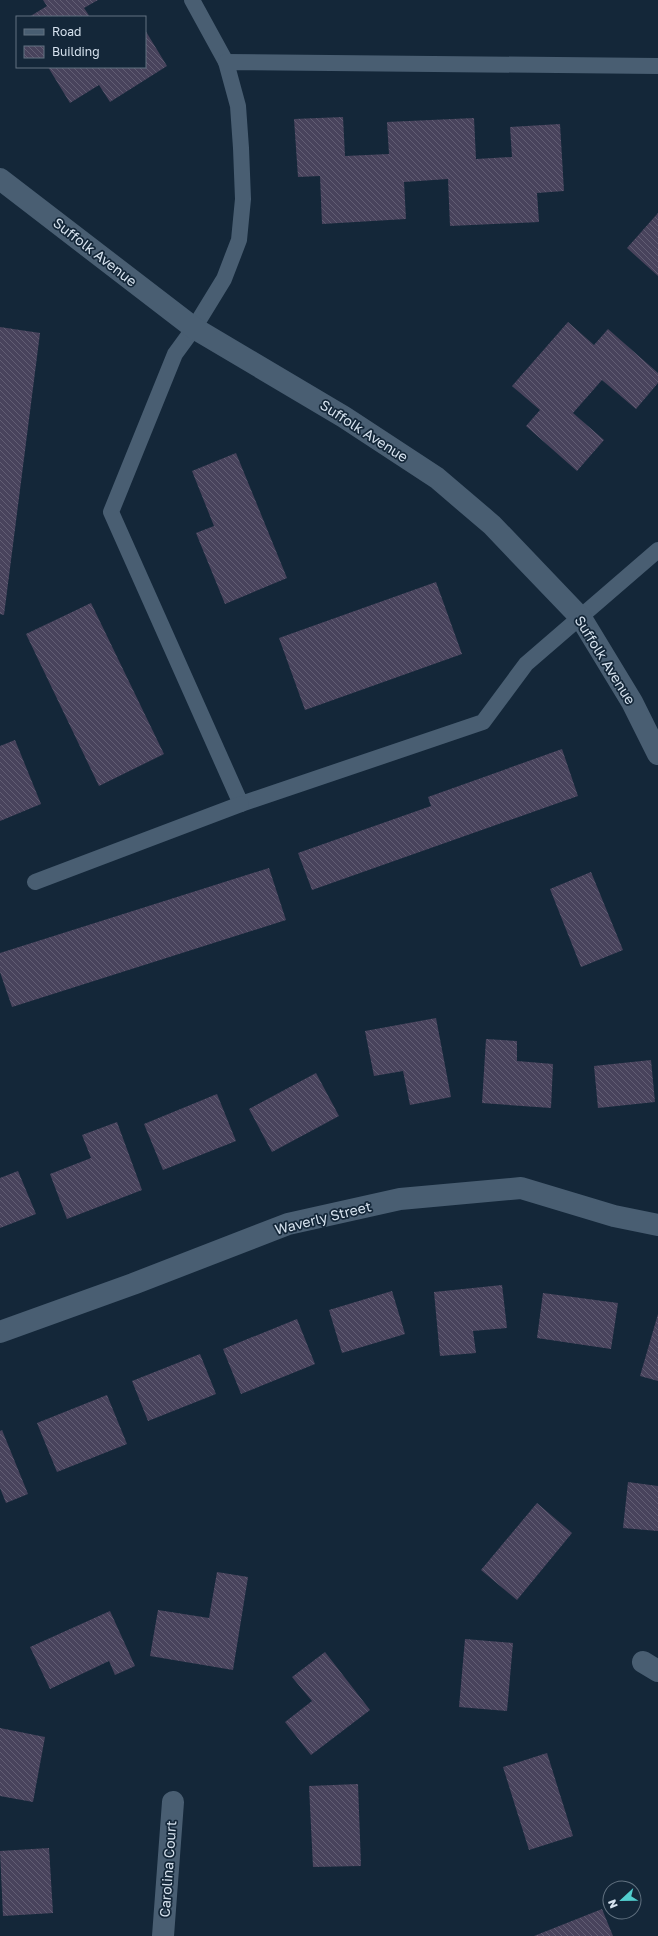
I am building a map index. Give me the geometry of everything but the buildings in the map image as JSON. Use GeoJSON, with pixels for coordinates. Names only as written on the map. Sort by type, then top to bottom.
{"type":"FeatureCollection","features":[{"type":"Feature","properties":{"kind":"street","name":"Suffolk Avenue"},"geometry":{"type":"LineString","coordinates":[[0,178],[194,328],[344,417],[437,478],[492,525],[581,618],[632,702],[658,754]]}},
{"type":"Feature","properties":{"kind":"street","name":"Waverly Street"},"geometry":{"type":"LineString","coordinates":[[0,1332],[133,1284],[288,1224],[400,1199],[521,1188],[614,1216],[658,1225]]}},
{"type":"Feature","properties":{"kind":"street","name":"Carolina Court"},"geometry":{"type":"LineString","coordinates":[[163,1936],[173,1802]]}},
{"type":"Feature","properties":{"kind":"lane"},"geometry":{"type":"LineString","coordinates":[[192,0],[226,62],[238,106],[243,200],[239,240],[224,279],[194,328],[174,354],[111,512],[241,804]]}},
{"type":"Feature","properties":{"kind":"lane"},"geometry":{"type":"LineString","coordinates":[[226,62],[658,66]]}},
{"type":"Feature","properties":{"kind":"lane"},"geometry":{"type":"LineString","coordinates":[[35,882],[241,804],[483,722],[526,664],[658,550]]}}]}
